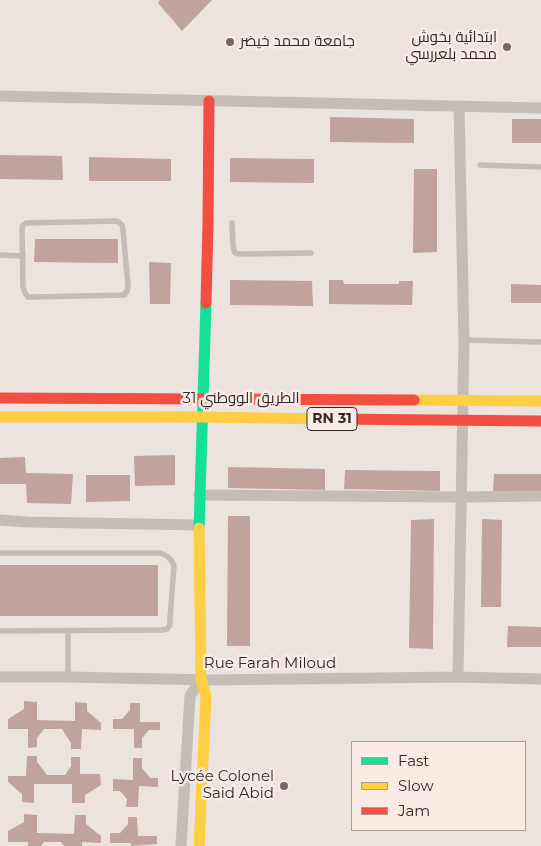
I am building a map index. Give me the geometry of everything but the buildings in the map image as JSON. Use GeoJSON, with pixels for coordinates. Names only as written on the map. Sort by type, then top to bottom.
{"type":"FeatureCollection","features":[{"type":"Feature","properties":{"kind":"main road"},"geometry":{"type":"LineString","coordinates":[[200,846],[206,697],[201,679],[198,524],[208,224],[209,101]]}},
{"type":"Feature","properties":{"kind":"main road","name":"الطريق الووطني 31"},"geometry":{"type":"LineString","coordinates":[[0,398],[541,401]]}},
{"type":"Feature","properties":{"kind":"main road","name":"RN 31"},"geometry":{"type":"LineString","coordinates":[[0,417],[541,421]]}},
{"type":"Feature","properties":{"kind":"street"},"geometry":{"type":"LineString","coordinates":[[0,96],[541,108]]}},
{"type":"Feature","properties":{"kind":"street"},"geometry":{"type":"LineString","coordinates":[[458,677],[464,340],[459,107]]}},
{"type":"Feature","properties":{"kind":"street"},"geometry":{"type":"LineString","coordinates":[[199,495],[541,496]]}},
{"type":"Feature","properties":{"kind":"street"},"geometry":{"type":"LineString","coordinates":[[0,520],[198,524]]}},
{"type":"Feature","properties":{"kind":"street","name":"Rue Farah Miloud"},"geometry":{"type":"LineString","coordinates":[[0,677],[68,676],[201,679],[541,678]]}},
{"type":"Feature","properties":{"kind":"street"},"geometry":{"type":"LineString","coordinates":[[181,846],[190,696],[201,679]]}},
{"type":"Feature","properties":{"kind":"lane"},"geometry":{"type":"LineString","coordinates":[[480,165],[541,167]]}},
{"type":"Feature","properties":{"kind":"lane"},"geometry":{"type":"LineString","coordinates":[[117,221],[122,225],[123,230],[127,291],[124,295],[118,296],[28,296],[23,287],[23,256],[23,224],[117,221]]}},
{"type":"Feature","properties":{"kind":"lane"},"geometry":{"type":"LineString","coordinates":[[232,223],[232,246],[235,253],[311,253]]}},
{"type":"Feature","properties":{"kind":"lane"},"geometry":{"type":"LineString","coordinates":[[0,255],[23,256]]}},
{"type":"Feature","properties":{"kind":"lane"},"geometry":{"type":"LineString","coordinates":[[464,340],[541,342]]}},
{"type":"Feature","properties":{"kind":"lane"},"geometry":{"type":"LineString","coordinates":[[0,553],[160,553],[168,556],[174,566],[170,625],[167,629],[0,631]]}},
{"type":"Feature","properties":{"kind":"lane"},"geometry":{"type":"LineString","coordinates":[[68,631],[68,676]]}},
{"type":"Feature","properties":{"kind":"traffic: fast"},"geometry":{"type":"LineString","coordinates":[[199,528],[206,303]]}},
{"type":"Feature","properties":{"kind":"traffic: slow"},"geometry":{"type":"LineString","coordinates":[[414,400],[541,401]]}},
{"type":"Feature","properties":{"kind":"traffic: slow"},"geometry":{"type":"LineString","coordinates":[[0,417],[330,419]]}},
{"type":"Feature","properties":{"kind":"traffic: slow"},"geometry":{"type":"LineString","coordinates":[[199,528],[201,679],[206,697],[199,846]]}},
{"type":"Feature","properties":{"kind":"traffic: jam"},"geometry":{"type":"LineString","coordinates":[[206,303],[209,101]]}},
{"type":"Feature","properties":{"kind":"traffic: jam"},"geometry":{"type":"LineString","coordinates":[[0,398],[414,400]]}},
{"type":"Feature","properties":{"kind":"traffic: jam"},"geometry":{"type":"LineString","coordinates":[[330,419],[541,421]]}},
{"type":"Feature","properties":{"kind":"place","name":"جامعة محمد خيضر"},"geometry":{"type":"Point","coordinates":[230,42]}},
{"type":"Feature","properties":{"kind":"place","name":"ابتدائية بخوش محمد بلعررسي"},"geometry":{"type":"Point","coordinates":[507,47]}},
{"type":"Feature","properties":{"kind":"place","name":"Lycée Colonel Said Abid"},"geometry":{"type":"Point","coordinates":[284,786]}}]}
